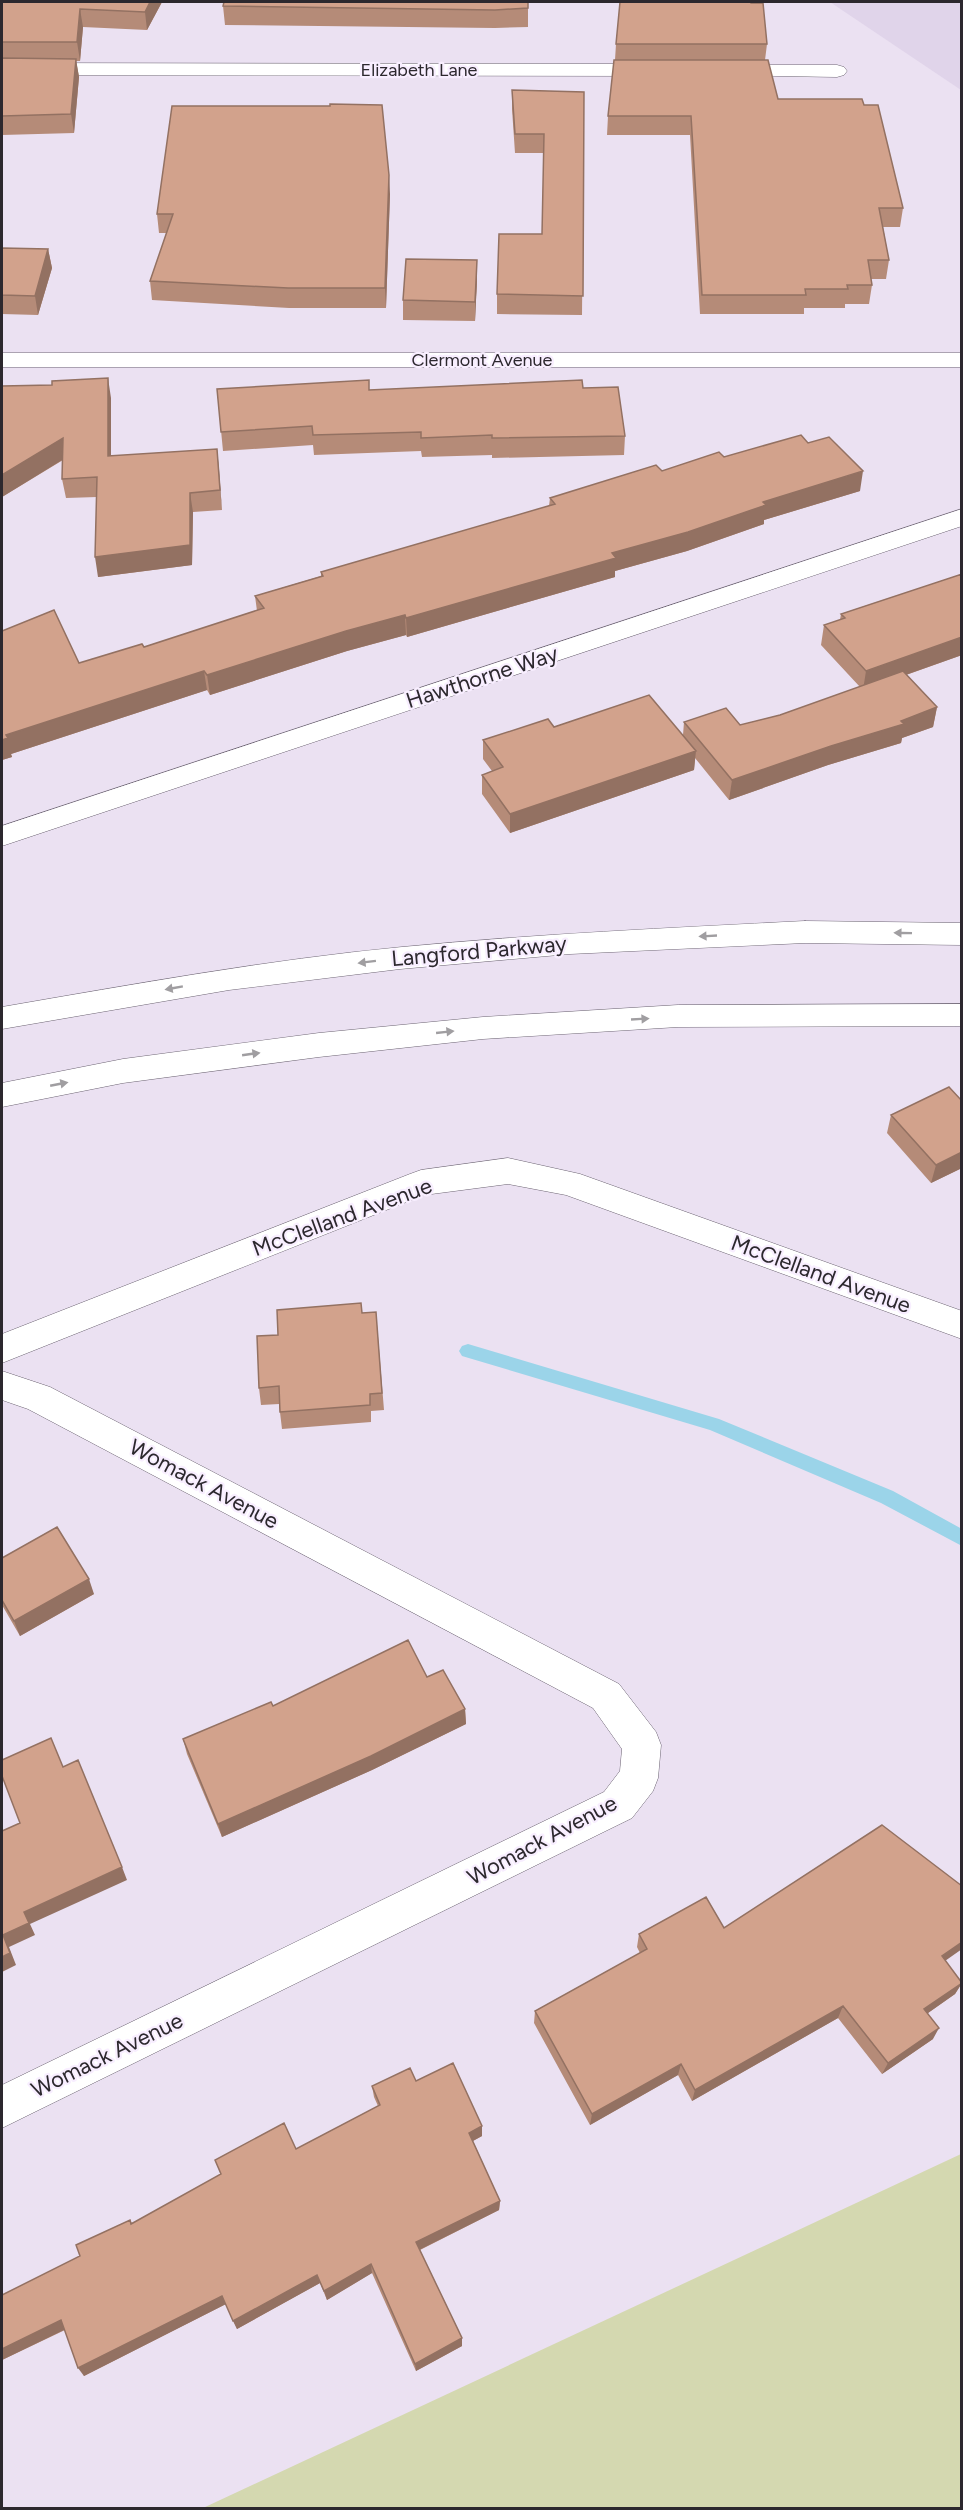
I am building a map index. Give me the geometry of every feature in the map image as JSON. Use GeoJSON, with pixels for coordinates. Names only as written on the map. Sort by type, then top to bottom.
{"type":"FeatureCollection","features":[{"type":"Feature","properties":{"kind":"main road","name":"Elizabeth Lane"},"geometry":{"type":"LineString","coordinates":[[2,69],[682,70]]}},
{"type":"Feature","properties":{"kind":"main road"},"geometry":{"type":"LineString","coordinates":[[706,70],[837,71]]}},
{"type":"Feature","properties":{"kind":"main road","name":"Clermont Avenue"},"geometry":{"type":"LineString","coordinates":[[2,360],[962,360]]}},
{"type":"Feature","properties":{"kind":"main road","name":"Hawthorne Way"},"geometry":{"type":"LineString","coordinates":[[2,836],[962,517]]}},
{"type":"Feature","properties":{"kind":"main road","name":"Langford Parkway"},"geometry":{"type":"LineString","coordinates":[[2,1018],[229,979],[400,958],[570,943],[805,932],[962,934]]}},
{"type":"Feature","properties":{"kind":"main road"},"geometry":{"type":"LineString","coordinates":[[2,1095],[123,1071],[319,1045],[483,1028],[678,1017],[962,1015]]}},
{"type":"Feature","properties":{"kind":"main road","name":"McClelland Avenue"},"geometry":{"type":"LineString","coordinates":[[2,1349],[421,1183],[508,1171],[569,1183],[962,1325]]}},
{"type":"Feature","properties":{"kind":"main road","name":"Womack Avenue"},"geometry":{"type":"LineString","coordinates":[[2,1386],[38,1397],[606,1696],[642,1745],[639,1778],[618,1805],[2,2107]]}},
{"type":"Feature","properties":{"kind":"shaded area"},"geometry":{"type":"Polygon","coordinates":[[[830,2],[961,2],[961,90],[830,2]]]}},
{"type":"Feature","properties":{"kind":"green space"},"geometry":{"type":"Polygon","coordinates":[[[961,2154],[961,2508],[203,2508],[961,2154]]]}},
{"type":"Feature","properties":{"kind":"building"},"geometry":{"type":"Polygon","coordinates":[[[2,2],[150,2],[145,12],[80,9],[77,42],[2,42],[2,2]]]}},
{"type":"Feature","properties":{"kind":"building"},"geometry":{"type":"Polygon","coordinates":[[[224,2],[528,2],[528,8],[495,10],[223,6],[224,2]]]}},
{"type":"Feature","properties":{"kind":"building"},"geometry":{"type":"Polygon","coordinates":[[[620,2],[763,3],[767,44],[616,44],[620,2]]]}},
{"type":"Feature","properties":{"kind":"building"},"geometry":{"type":"Polygon","coordinates":[[[2,58],[76,59],[71,114],[2,116],[2,58]]]}},
{"type":"Feature","properties":{"kind":"building"},"geometry":{"type":"Polygon","coordinates":[[[614,60],[768,60],[778,99],[862,99],[864,105],[878,105],[903,208],[879,208],[889,260],[868,260],[872,285],[847,285],[848,289],[805,289],[806,295],[702,295],[691,116],[608,116],[614,60]]]}},
{"type":"Feature","properties":{"kind":"building"},"geometry":{"type":"Polygon","coordinates":[[[512,90],[584,92],[583,296],[497,294],[499,234],[542,234],[544,134],[515,134],[512,90]]]}},
{"type":"Feature","properties":{"kind":"building"},"geometry":{"type":"Polygon","coordinates":[[[330,104],[382,105],[389,175],[385,288],[288,288],[150,281],[173,214],[157,214],[172,106],[330,106],[330,104]]]}},
{"type":"Feature","properties":{"kind":"building"},"geometry":{"type":"Polygon","coordinates":[[[2,248],[48,249],[35,296],[2,295],[2,248]]]}},
{"type":"Feature","properties":{"kind":"building"},"geometry":{"type":"Polygon","coordinates":[[[406,259],[477,260],[475,302],[403,300],[406,259]]]}},
{"type":"Feature","properties":{"kind":"building"},"geometry":{"type":"Polygon","coordinates":[[[108,378],[108,456],[217,449],[220,490],[190,493],[190,545],[95,557],[97,477],[62,479],[63,438],[2,475],[2,386],[52,385],[52,381],[108,378]]]}},
{"type":"Feature","properties":{"kind":"building"},"geometry":{"type":"Polygon","coordinates":[[[369,380],[369,390],[582,380],[583,388],[618,387],[625,436],[492,438],[492,435],[421,438],[421,432],[313,435],[312,426],[221,432],[217,389],[369,380]]]}},
{"type":"Feature","properties":{"kind":"building"},"geometry":{"type":"Polygon","coordinates":[[[801,435],[808,443],[829,437],[863,471],[763,502],[766,505],[688,532],[612,553],[616,558],[406,618],[405,615],[346,631],[207,675],[204,671],[6,735],[8,738],[2,740],[2,631],[54,610],[79,663],[142,644],[144,647],[264,608],[255,596],[323,576],[321,572],[555,504],[550,498],[656,465],[662,471],[719,452],[724,457],[801,435]]]}},
{"type":"Feature","properties":{"kind":"building"},"geometry":{"type":"Polygon","coordinates":[[[962,574],[962,637],[866,671],[824,625],[845,618],[841,614],[962,574]]]}},
{"type":"Feature","properties":{"kind":"building"},"geometry":{"type":"Polygon","coordinates":[[[903,671],[937,707],[901,721],[904,724],[732,780],[684,722],[726,708],[740,725],[780,715],[903,671]]]}},
{"type":"Feature","properties":{"kind":"building"},"geometry":{"type":"Polygon","coordinates":[[[649,695],[696,751],[510,814],[482,775],[503,767],[483,740],[548,719],[554,727],[649,695]]]}},
{"type":"Feature","properties":{"kind":"building"},"geometry":{"type":"Polygon","coordinates":[[[949,1087],[962,1101],[962,1152],[936,1165],[891,1115],[949,1087]]]}},
{"type":"Feature","properties":{"kind":"building"},"geometry":{"type":"Polygon","coordinates":[[[361,1303],[362,1313],[376,1312],[382,1393],[370,1394],[370,1405],[280,1412],[279,1386],[259,1388],[257,1336],[278,1335],[277,1310],[361,1303]]]}},
{"type":"Feature","properties":{"kind":"building"},"geometry":{"type":"Polygon","coordinates":[[[57,1527],[89,1579],[14,1621],[2,1600],[2,1558],[57,1527]]]}},
{"type":"Feature","properties":{"kind":"building"},"geometry":{"type":"Polygon","coordinates":[[[408,1640],[427,1677],[443,1670],[465,1709],[371,1756],[218,1824],[183,1739],[271,1702],[273,1706],[408,1640]]]}},
{"type":"Feature","properties":{"kind":"building"},"geometry":{"type":"Polygon","coordinates":[[[51,1738],[63,1767],[78,1760],[122,1867],[24,1912],[29,1923],[3,1935],[10,1953],[2,1957],[2,1831],[20,1823],[2,1776],[2,1760],[51,1738]]]}},
{"type":"Feature","properties":{"kind":"building"},"geometry":{"type":"Polygon","coordinates":[[[882,1825],[962,1886],[962,1942],[942,1956],[962,1983],[924,2009],[939,2028],[888,2063],[843,2006],[695,2090],[681,2064],[592,2114],[535,2011],[647,1949],[639,1934],[706,1897],[724,1928],[882,1825]]]}},
{"type":"Feature","properties":{"kind":"building"},"geometry":{"type":"Polygon","coordinates":[[[453,2063],[482,2126],[469,2133],[500,2201],[416,2242],[462,2338],[415,2364],[371,2264],[324,2291],[317,2275],[233,2321],[222,2296],[78,2368],[61,2320],[2,2349],[2,2295],[80,2256],[76,2245],[130,2220],[131,2224],[221,2174],[215,2160],[284,2123],[296,2149],[380,2105],[372,2086],[410,2068],[416,2081],[453,2063]]]}},
{"type":"Feature","properties":{"kind":"waterway"},"geometry":{"type":"LineString","coordinates":[[468,1351],[713,1424],[887,1497],[962,1538]]}}]}
